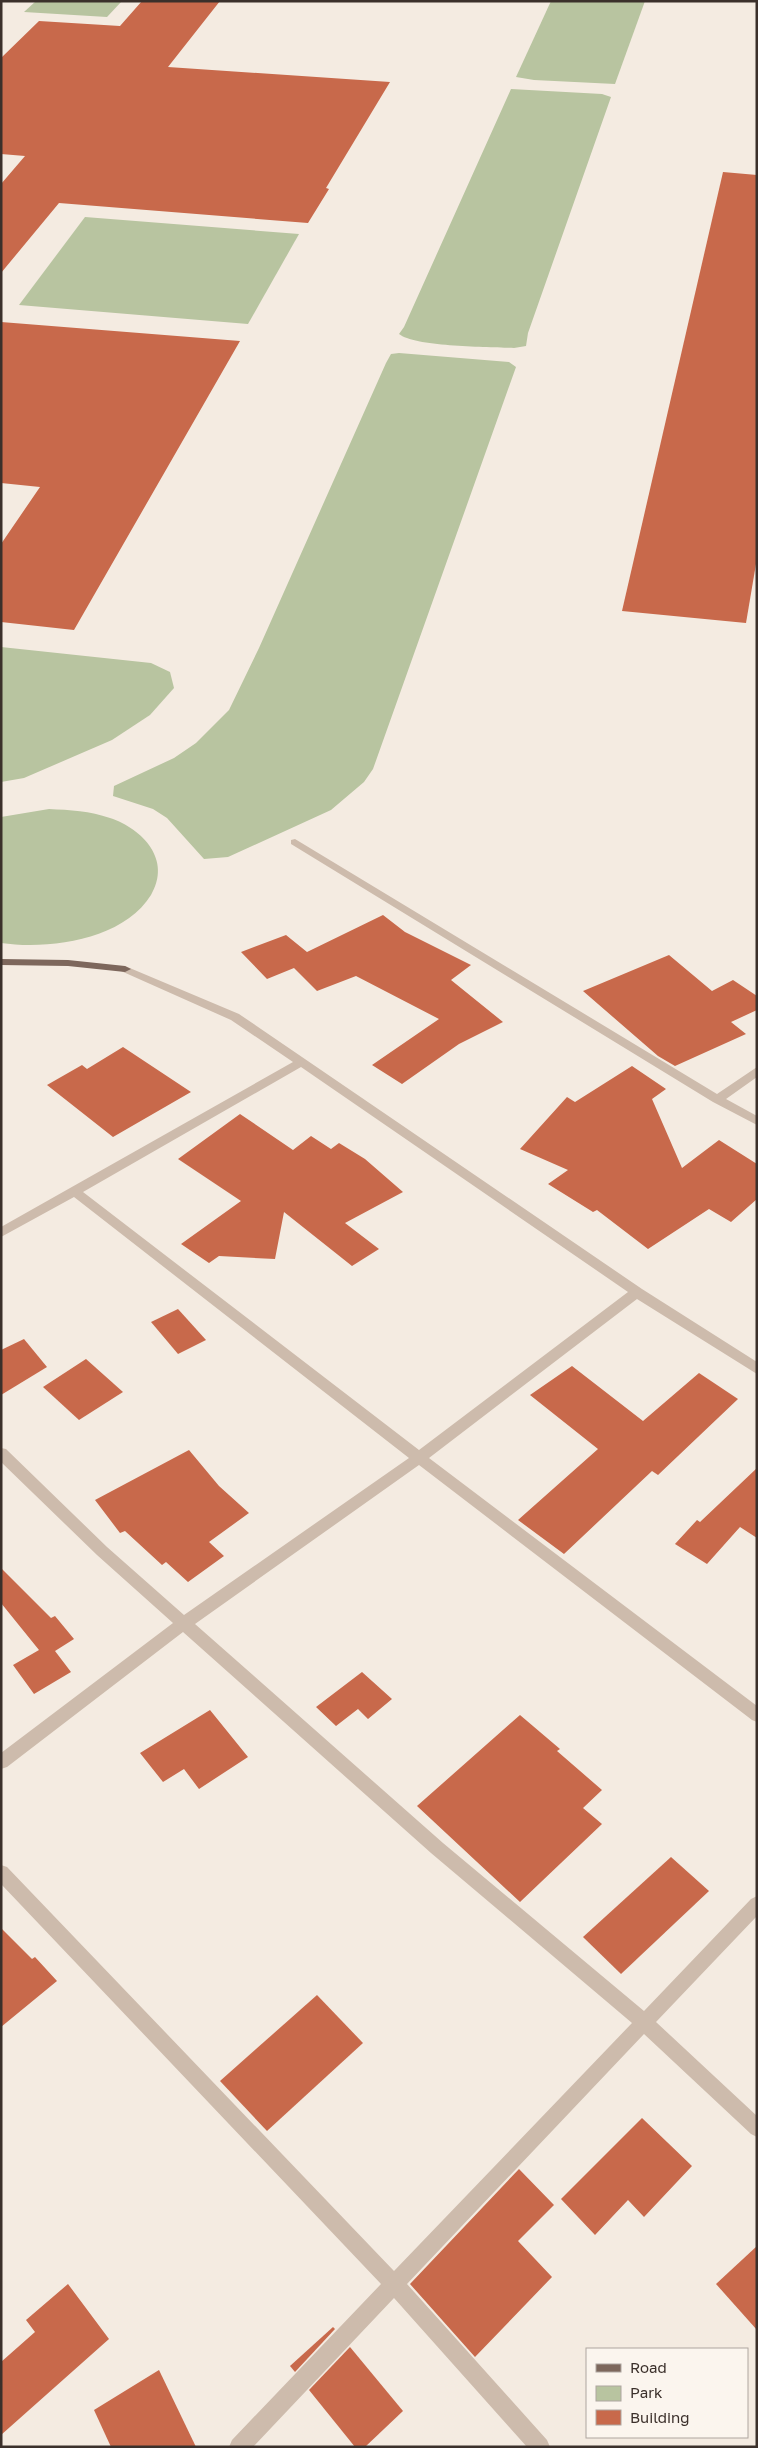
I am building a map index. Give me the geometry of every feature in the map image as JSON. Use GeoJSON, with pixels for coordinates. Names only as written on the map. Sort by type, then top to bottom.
{"type":"FeatureCollection","features":[{"type":"Feature","properties":{"kind":"main road"},"geometry":{"type":"LineString","coordinates":[[1,962],[68,963],[125,969]]}},
{"type":"Feature","properties":{"kind":"street"},"geometry":{"type":"LineString","coordinates":[[295,842],[717,1099],[757,1121]]}},
{"type":"Feature","properties":{"kind":"street"},"geometry":{"type":"LineString","coordinates":[[125,969],[235,1017],[637,1292],[757,1369]]}},
{"type":"Feature","properties":{"kind":"street"},"geometry":{"type":"LineString","coordinates":[[1,1233],[301,1062]]}},
{"type":"Feature","properties":{"kind":"street"},"geometry":{"type":"LineString","coordinates":[[717,1099],[757,1071]]}},
{"type":"Feature","properties":{"kind":"street"},"geometry":{"type":"LineString","coordinates":[[74,1192],[757,1715]]}},
{"type":"Feature","properties":{"kind":"street"},"geometry":{"type":"LineString","coordinates":[[1,1762],[183,1624],[419,1458],[637,1292]]}},
{"type":"Feature","properties":{"kind":"street"},"geometry":{"type":"LineString","coordinates":[[1,1453],[102,1551],[183,1624],[437,1848],[644,2022],[757,2128]]}},
{"type":"Feature","properties":{"kind":"street"},"geometry":{"type":"LineString","coordinates":[[1,1872],[394,2284],[540,2447]]}},
{"type":"Feature","properties":{"kind":"street"},"geometry":{"type":"LineString","coordinates":[[239,2447],[757,1904]]}},
{"type":"Feature","properties":{"kind":"green space"},"geometry":{"type":"Polygon","coordinates":[[[36,1],[122,1],[107,17],[24,12],[36,1]]]}},
{"type":"Feature","properties":{"kind":"green space"},"geometry":{"type":"Polygon","coordinates":[[[551,1],[645,1],[615,84],[534,80],[516,77],[551,1]]]}},
{"type":"Feature","properties":{"kind":"green space"},"geometry":{"type":"Polygon","coordinates":[[[511,89],[602,94],[611,97],[528,333],[526,346],[514,348],[453,346],[420,342],[408,338],[399,334],[404,327],[511,89]]]}},
{"type":"Feature","properties":{"kind":"green space"},"geometry":{"type":"Polygon","coordinates":[[[85,217],[299,234],[248,324],[19,305],[85,217]]]}},
{"type":"Feature","properties":{"kind":"green space"},"geometry":{"type":"Polygon","coordinates":[[[399,353],[509,362],[516,367],[373,769],[364,782],[331,810],[228,857],[204,859],[167,818],[153,809],[113,796],[114,786],[174,758],[196,743],[229,710],[259,648],[386,363],[391,354],[399,353]]]}},
{"type":"Feature","properties":{"kind":"green space"},"geometry":{"type":"Polygon","coordinates":[[[1,647],[151,663],[170,672],[174,688],[150,715],[112,740],[24,778],[1,782],[1,647]]]}},
{"type":"Feature","properties":{"kind":"green space"},"geometry":{"type":"Polygon","coordinates":[[[49,809],[95,814],[122,823],[133,830],[143,838],[156,858],[157,882],[151,895],[138,910],[104,932],[62,943],[20,945],[1,943],[1,817],[49,809]]]}},
{"type":"Feature","properties":{"kind":"building"},"geometry":{"type":"Polygon","coordinates":[[[142,1],[220,1],[168,67],[390,82],[326,188],[329,189],[308,223],[59,203],[1,273],[1,184],[25,156],[1,154],[1,58],[39,21],[120,26],[142,1]]]}},
{"type":"Feature","properties":{"kind":"building"},"geometry":{"type":"Polygon","coordinates":[[[723,172],[757,175],[757,558],[746,623],[622,611],[723,172]]]}},
{"type":"Feature","properties":{"kind":"building"},"geometry":{"type":"Polygon","coordinates":[[[1,322],[240,341],[74,630],[1,622],[1,544],[40,487],[1,483],[1,322]]]}},
{"type":"Feature","properties":{"kind":"building"},"geometry":{"type":"Polygon","coordinates":[[[383,915],[405,932],[471,965],[451,980],[503,1022],[459,1044],[402,1084],[372,1065],[439,1019],[356,976],[317,991],[294,968],[267,979],[241,952],[286,935],[307,952],[383,915]]]}},
{"type":"Feature","properties":{"kind":"building"},"geometry":{"type":"Polygon","coordinates":[[[669,955],[712,991],[733,980],[757,996],[757,1010],[731,1022],[746,1034],[675,1066],[658,1056],[583,991],[669,955]]]}},
{"type":"Feature","properties":{"kind":"building"},"geometry":{"type":"Polygon","coordinates":[[[123,1047],[191,1092],[113,1137],[47,1085],[82,1065],[87,1069],[123,1047]]]}},
{"type":"Feature","properties":{"kind":"building"},"geometry":{"type":"Polygon","coordinates":[[[632,1066],[666,1089],[652,1099],[682,1168],[719,1140],[757,1164],[757,1199],[731,1222],[709,1209],[648,1249],[597,1210],[593,1212],[548,1184],[568,1170],[520,1149],[567,1097],[575,1102],[632,1066]]]}},
{"type":"Feature","properties":{"kind":"building"},"geometry":{"type":"Polygon","coordinates":[[[240,1114],[293,1150],[311,1136],[331,1149],[339,1143],[365,1159],[403,1192],[345,1223],[379,1249],[352,1266],[284,1212],[275,1259],[219,1256],[209,1263],[181,1244],[241,1201],[178,1159],[240,1114]]]}},
{"type":"Feature","properties":{"kind":"building"},"geometry":{"type":"Polygon","coordinates":[[[178,1309],[206,1340],[178,1354],[151,1322],[178,1309]]]}},
{"type":"Feature","properties":{"kind":"building"},"geometry":{"type":"Polygon","coordinates":[[[24,1339],[47,1367],[1,1395],[1,1350],[24,1339]]]}},
{"type":"Feature","properties":{"kind":"building"},"geometry":{"type":"Polygon","coordinates":[[[86,1359],[123,1392],[79,1420],[43,1387],[86,1359]]]}},
{"type":"Feature","properties":{"kind":"building"},"geometry":{"type":"Polygon","coordinates":[[[572,1366],[643,1421],[699,1373],[738,1399],[658,1475],[652,1471],[564,1554],[518,1520],[598,1449],[530,1395],[572,1366]]]}},
{"type":"Feature","properties":{"kind":"building"},"geometry":{"type":"Polygon","coordinates":[[[189,1450],[219,1486],[249,1513],[209,1542],[224,1556],[188,1582],[166,1562],[162,1565],[125,1531],[120,1533],[95,1500],[189,1450]]]}},
{"type":"Feature","properties":{"kind":"building"},"geometry":{"type":"Polygon","coordinates":[[[757,1468],[757,1538],[740,1527],[707,1564],[675,1544],[697,1520],[700,1522],[757,1468]]]}},
{"type":"Feature","properties":{"kind":"building"},"geometry":{"type":"Polygon","coordinates":[[[1,1568],[51,1618],[55,1616],[74,1639],[55,1651],[71,1672],[34,1694],[13,1665],[39,1650],[1,1603],[1,1568]]]}},
{"type":"Feature","properties":{"kind":"building"},"geometry":{"type":"Polygon","coordinates":[[[362,1672],[392,1699],[368,1719],[358,1709],[336,1726],[316,1707],[362,1672]]]}},
{"type":"Feature","properties":{"kind":"building"},"geometry":{"type":"Polygon","coordinates":[[[210,1710],[248,1757],[199,1789],[184,1769],[163,1782],[140,1753],[210,1710]]]}},
{"type":"Feature","properties":{"kind":"building"},"geometry":{"type":"Polygon","coordinates":[[[520,1715],[560,1749],[557,1751],[602,1790],[583,1808],[602,1824],[520,1902],[417,1806],[520,1715]]]}},
{"type":"Feature","properties":{"kind":"building"},"geometry":{"type":"Polygon","coordinates":[[[671,1857],[709,1891],[621,1974],[583,1937],[671,1857]]]}},
{"type":"Feature","properties":{"kind":"building"},"geometry":{"type":"Polygon","coordinates":[[[1,1928],[32,1959],[35,1957],[57,1981],[1,2027],[1,1928]]]}},
{"type":"Feature","properties":{"kind":"building"},"geometry":{"type":"Polygon","coordinates":[[[317,1995],[363,2043],[267,2131],[220,2081],[317,1995]]]}},
{"type":"Feature","properties":{"kind":"building"},"geometry":{"type":"Polygon","coordinates":[[[642,2118],[692,2166],[644,2217],[628,2200],[595,2235],[561,2199],[642,2118]]]}},
{"type":"Feature","properties":{"kind":"building"},"geometry":{"type":"Polygon","coordinates":[[[519,2169],[554,2205],[518,2241],[552,2277],[475,2357],[410,2284],[519,2169]]]}},
{"type":"Feature","properties":{"kind":"building"},"geometry":{"type":"Polygon","coordinates":[[[757,2246],[757,2330],[716,2284],[757,2246]]]}},
{"type":"Feature","properties":{"kind":"building"},"geometry":{"type":"Polygon","coordinates":[[[68,2284],[109,2339],[1,2435],[1,2362],[35,2332],[26,2320],[68,2284]]]}},
{"type":"Feature","properties":{"kind":"building"},"geometry":{"type":"Polygon","coordinates":[[[333,2327],[335,2329],[295,2372],[290,2366],[333,2327]]]}},
{"type":"Feature","properties":{"kind":"building"},"geometry":{"type":"Polygon","coordinates":[[[350,2347],[403,2411],[365,2447],[355,2447],[309,2390],[350,2347]]]}},
{"type":"Feature","properties":{"kind":"building"},"geometry":{"type":"Polygon","coordinates":[[[159,2370],[196,2447],[111,2447],[94,2410],[159,2370]]]}}]}
